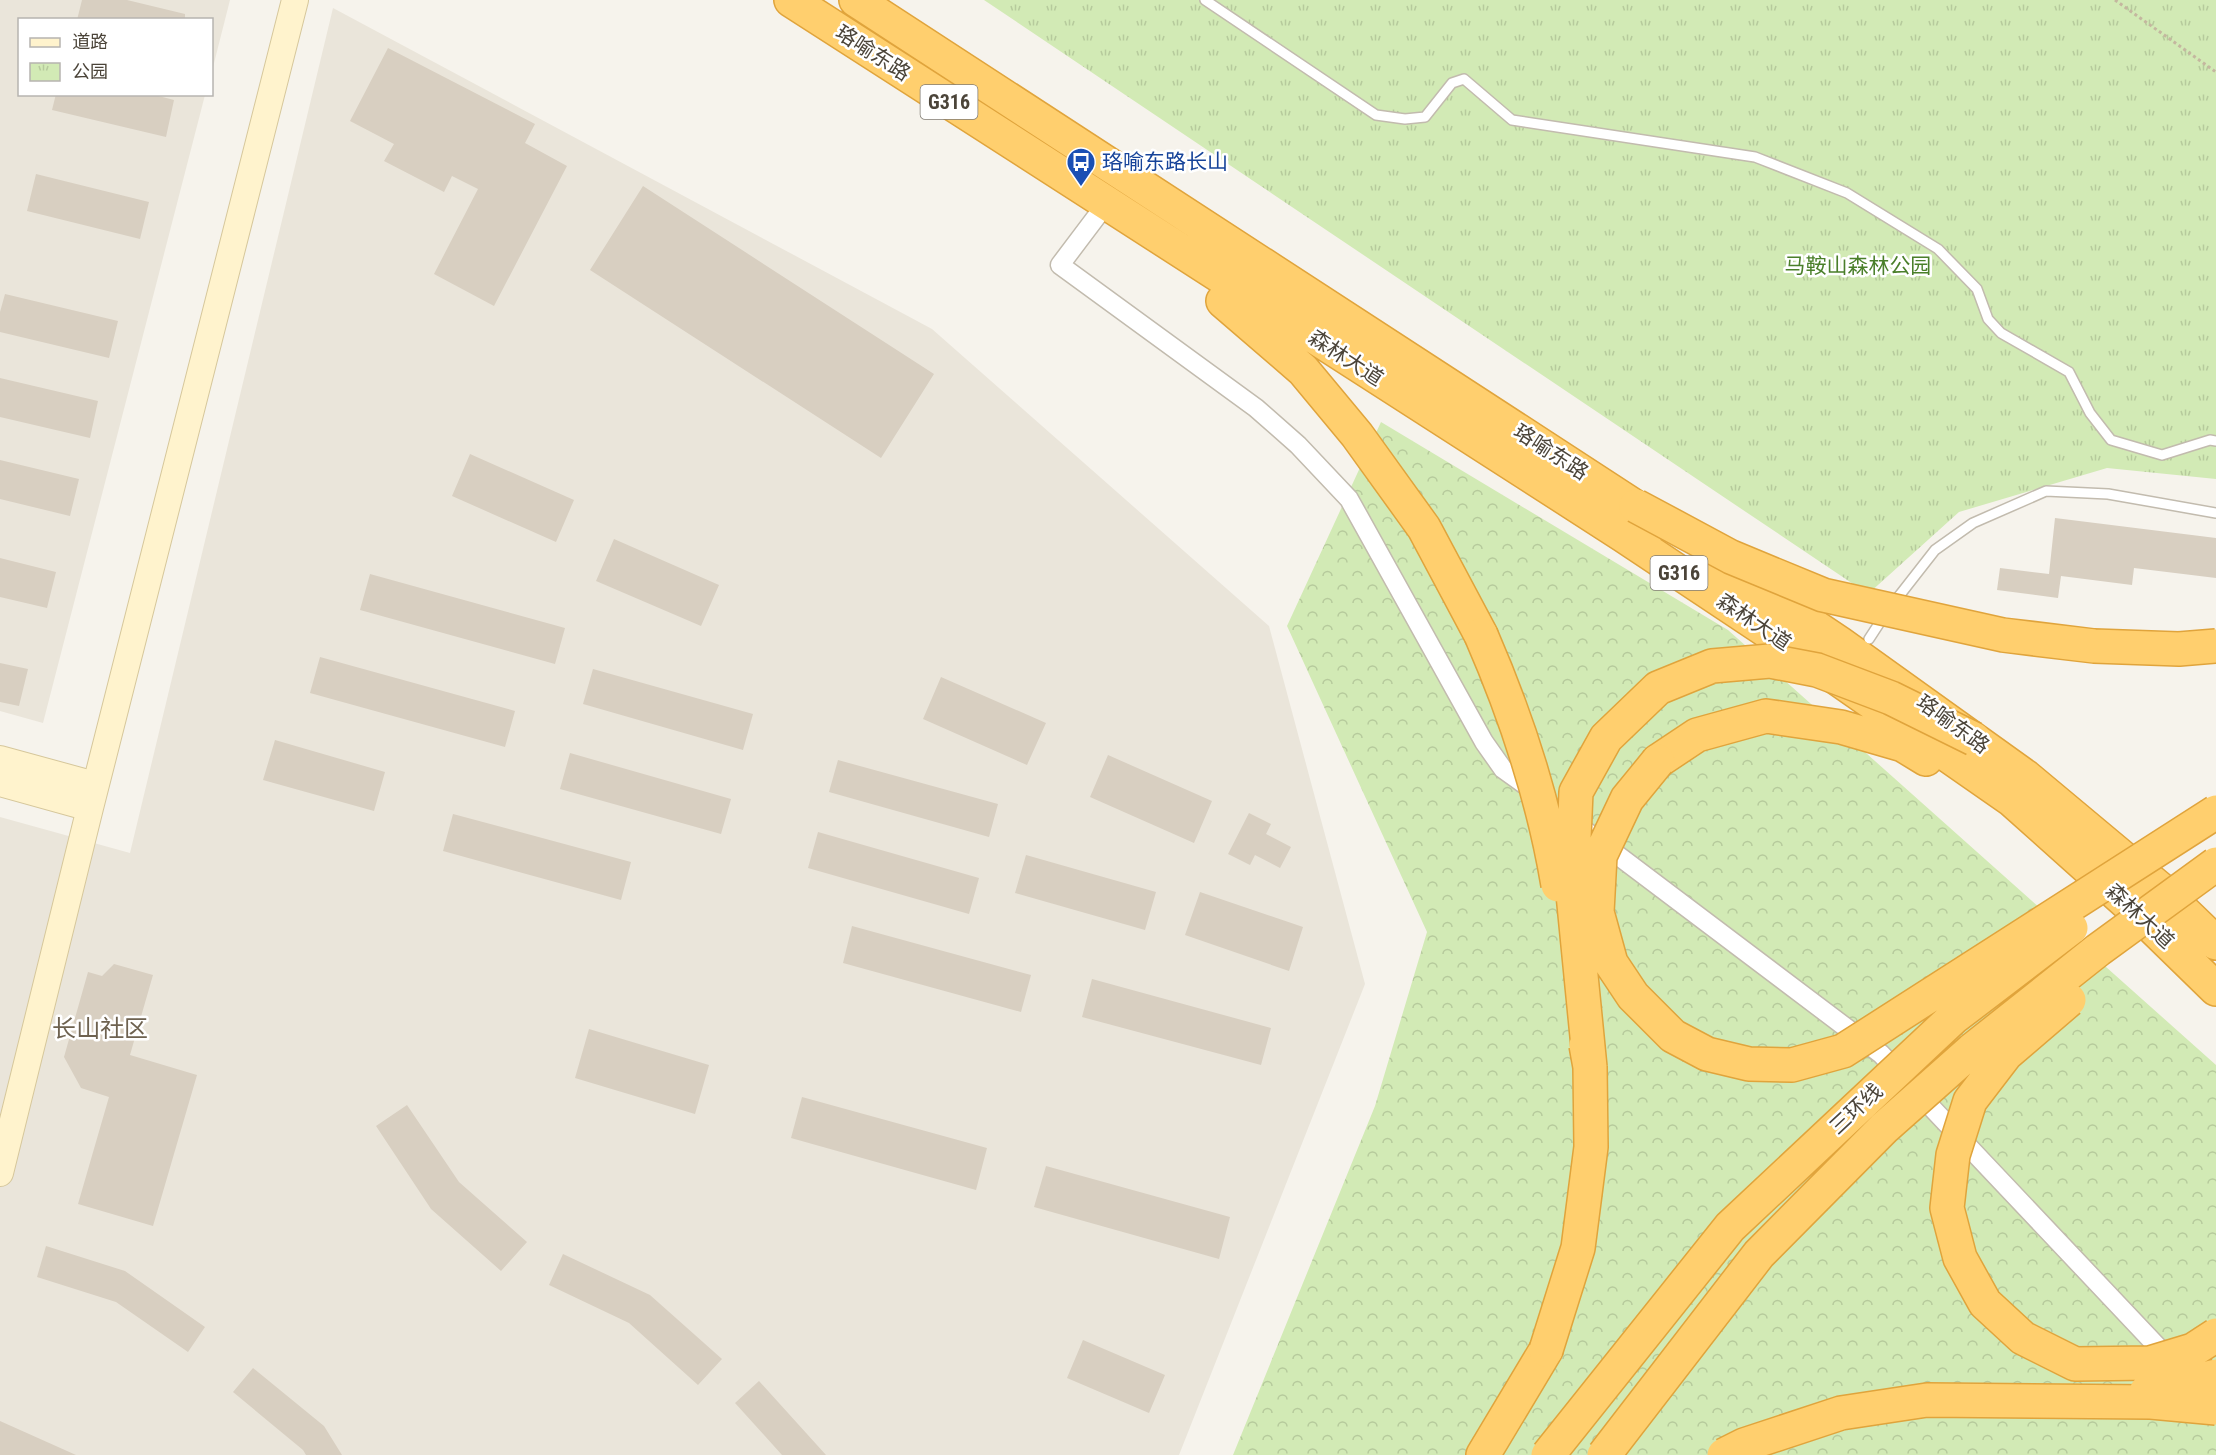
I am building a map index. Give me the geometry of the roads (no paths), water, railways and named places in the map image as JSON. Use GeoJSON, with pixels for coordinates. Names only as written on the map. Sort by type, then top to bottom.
{"type":"FeatureCollection","features":[{"type":"Feature","properties":{"kind":"highway","name":"珞喻东路"},"geometry":{"type":"LineString","coordinates":[[791,0],[1106,204]]}},
{"type":"Feature","properties":{"kind":"highway","name":"珞喻东路"},"geometry":{"type":"LineString","coordinates":[[856,0],[1636,506],[1839,643],[2026,777],[2160,889],[2216,943]]}},
{"type":"Feature","properties":{"kind":"highway","name":"G316"},"geometry":{"type":"LineString","coordinates":[[1099,158],[1196,200],[1475,377],[1906,664],[2050,770],[2216,915]]}},
{"type":"Feature","properties":{"kind":"highway"},"geometry":{"type":"LineString","coordinates":[[1106,204],[1303,370],[1357,435],[1424,528],[1481,635],[1502,683],[1550,836],[1590,1067]]}},
{"type":"Feature","properties":{"kind":"highway","name":"森林大道"},"geometry":{"type":"LineString","coordinates":[[1106,204],[1623,535],[1815,662],[2012,800],[2216,989]]}},
{"type":"Feature","properties":{"kind":"highway"},"geometry":{"type":"LineString","coordinates":[[1636,506],[1731,557],[1823,595],[2003,635],[2094,646],[2179,649],[2216,646]]}},
{"type":"Feature","properties":{"kind":"highway"},"geometry":{"type":"LineString","coordinates":[[1483,1455],[1546,1350],[1578,1248],[1591,1146],[1590,1067],[1572,884],[1576,792],[1606,738],[1658,688],[1712,666],[1770,661],[1817,670],[1891,698],[1974,739]]}},
{"type":"Feature","properties":{"kind":"highway"},"geometry":{"type":"LineString","coordinates":[[2045,830],[1903,746],[1840,727],[1766,716],[1697,735],[1658,762],[1627,799],[1600,856],[1597,912],[1611,963],[1633,996],[1673,1036],[1707,1054],[1749,1064],[1792,1065],[1843,1051],[2216,812]]}},
{"type":"Feature","properties":{"kind":"highway","name":"三环线"},"geometry":{"type":"LineString","coordinates":[[1548,1455],[1730,1227],[1953,1017],[2216,818]]}},
{"type":"Feature","properties":{"kind":"highway","name":"三环线"},"geometry":{"type":"LineString","coordinates":[[1604,1455],[1759,1254],[1884,1128],[1981,1042],[2098,950],[2216,864]]}},
{"type":"Feature","properties":{"kind":"highway"},"geometry":{"type":"LineString","coordinates":[[2216,873],[2006,1054],[1970,1101],[1953,1155],[1947,1208],[1960,1258],[1985,1304],[2024,1338],[2075,1364],[2150,1363],[2193,1350],[2216,1335]]}},
{"type":"Feature","properties":{"kind":"highway"},"geometry":{"type":"LineString","coordinates":[[2173,947],[2216,1004]]}},
{"type":"Feature","properties":{"kind":"highway"},"geometry":{"type":"LineString","coordinates":[[2006,1400],[2149,1392],[2216,1376]]}},
{"type":"Feature","properties":{"kind":"highway"},"geometry":{"type":"LineString","coordinates":[[1724,1455],[1744,1445],[1841,1413],[1928,1400],[2151,1402],[2216,1408]]}},
{"type":"Feature","properties":{"kind":"main road"},"geometry":{"type":"LineString","coordinates":[[0,1173],[92,796],[295,0]]}},
{"type":"Feature","properties":{"kind":"main road"},"geometry":{"type":"LineString","coordinates":[[0,759],[92,796]]}},
{"type":"Feature","properties":{"kind":"main road"},"geometry":{"type":"LineString","coordinates":[[0,783],[92,796]]}},
{"type":"Feature","properties":{"kind":"street"},"geometry":{"type":"LineString","coordinates":[[1106,204],[1060,265],[1256,408],[1298,445],[1349,499],[1484,742],[1503,769],[1881,1054],[2216,1408]]}},
{"type":"Feature","properties":{"kind":"lane"},"geometry":{"type":"LineString","coordinates":[[1204,0],[1376,115],[1405,120],[1425,117],[1452,83],[1464,79],[1512,120],[1755,157],[1848,193],[1938,249],[1977,289],[1988,319],[2001,333],[2069,372],[2090,413],[2111,440],[2162,455],[2210,440],[2216,441]]}},
{"type":"Feature","properties":{"kind":"lane"},"geometry":{"type":"LineString","coordinates":[[1869,639],[1903,590],[1935,550],[1973,523],[2046,490],[2108,494],[2216,513]]}},
{"type":"Feature","properties":{"kind":"place","name":"珞喻东路长山"},"geometry":{"type":"Point","coordinates":[1081,188]}},
{"type":"Feature","properties":{"kind":"district","name":"长山社区"},"geometry":{"type":"Point","coordinates":[100,1029]}},
{"type":"Feature","properties":{"kind":"park label","name":"马鞍山森林公园"},"geometry":{"type":"Point","coordinates":[1858,266]}}]}
